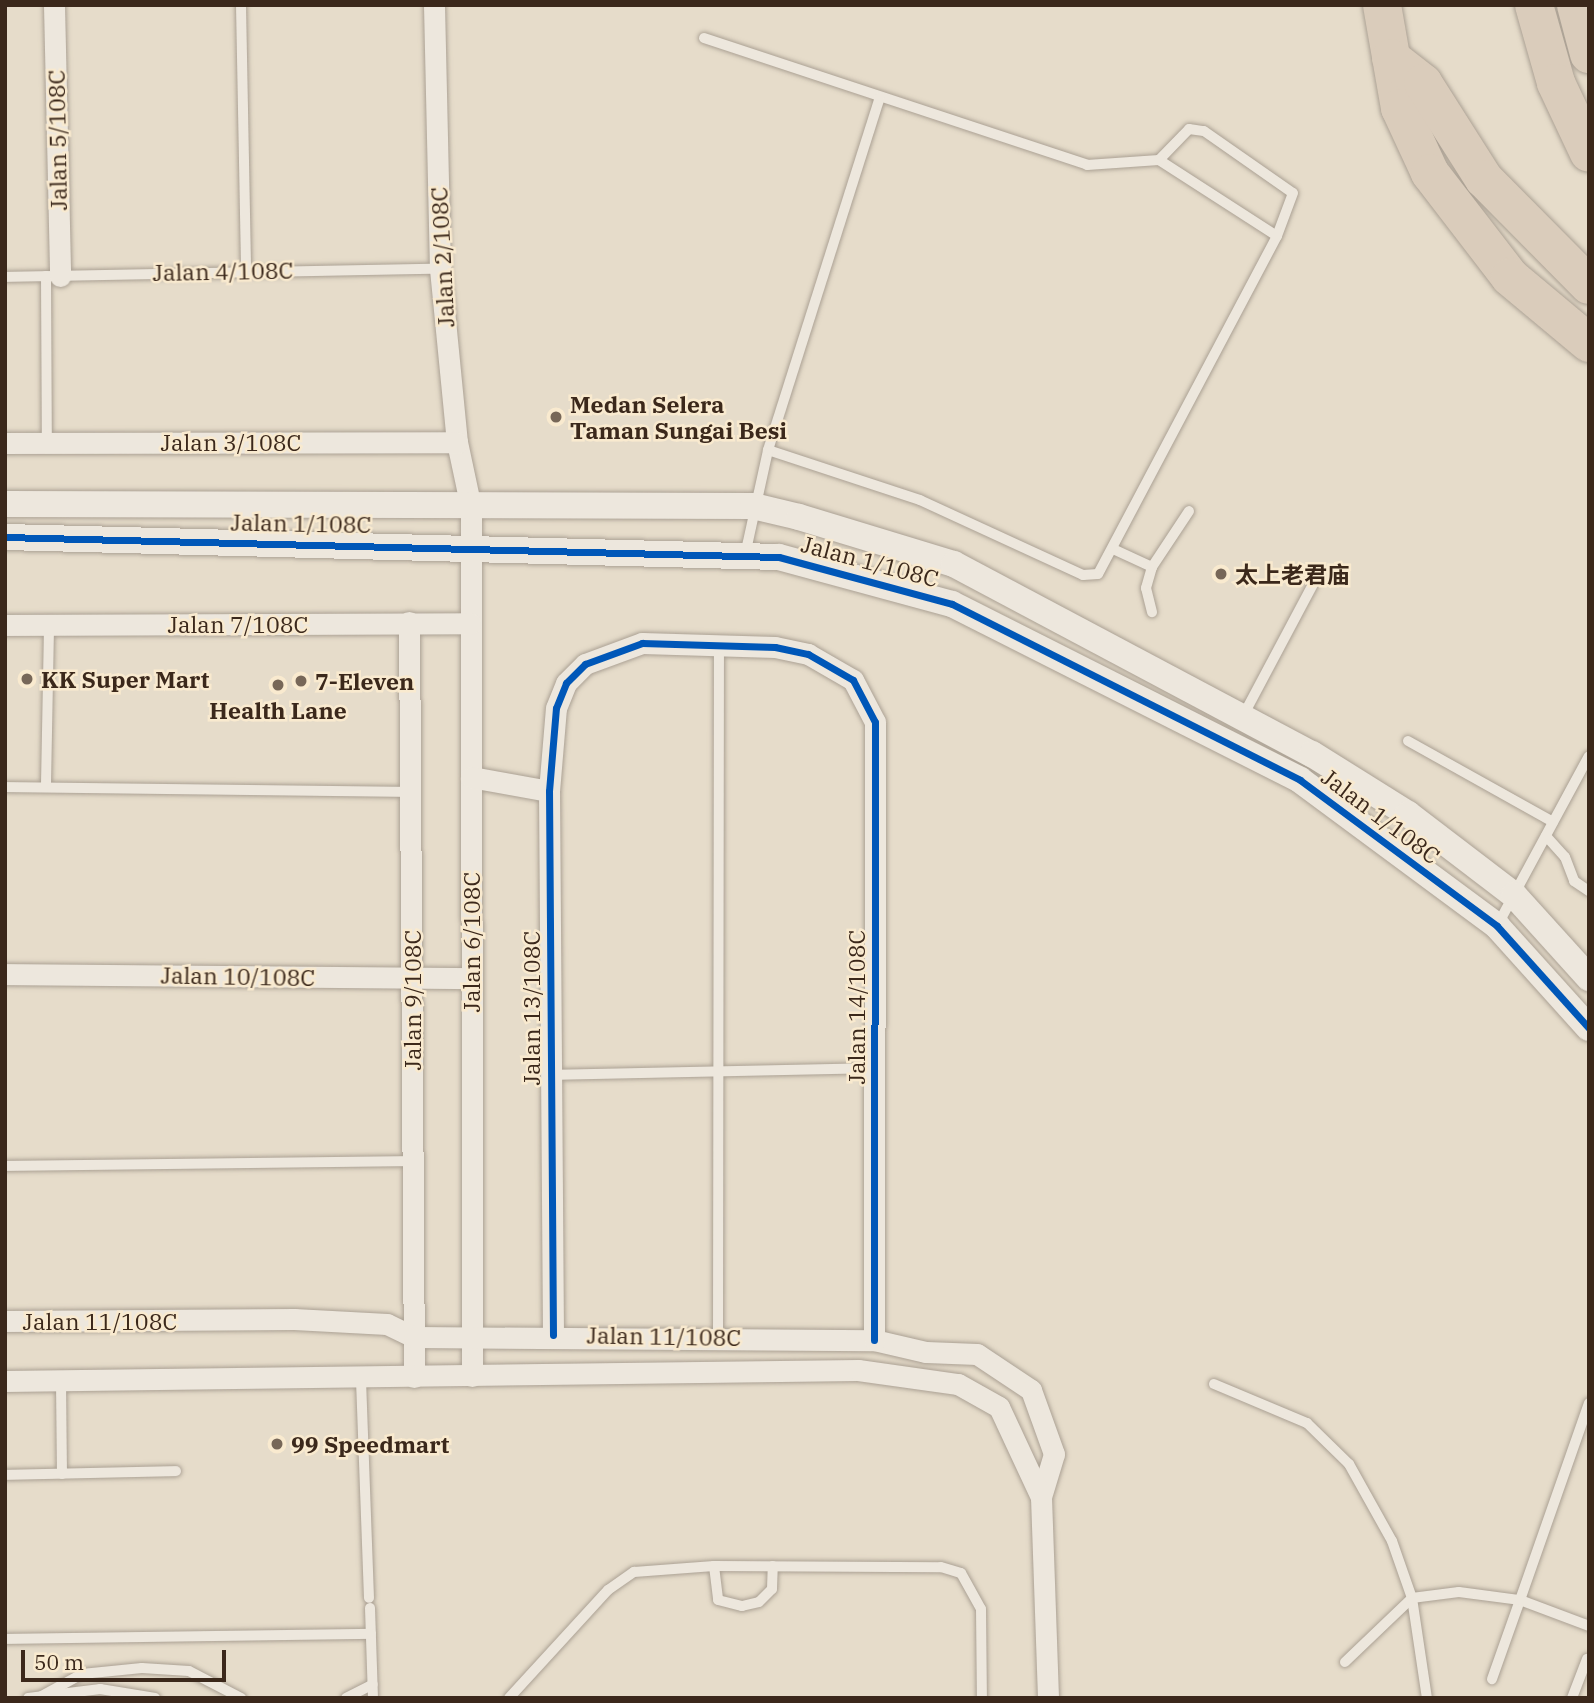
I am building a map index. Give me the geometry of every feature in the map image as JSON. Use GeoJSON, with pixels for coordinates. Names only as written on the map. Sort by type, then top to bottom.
{"type":"FeatureCollection","features":[{"type":"Feature","properties":{"kind":"highway"},"geometry":{"type":"LineString","coordinates":[[1382,5],[1402,115],[1448,201],[1510,277],[1589,342]]}},
{"type":"Feature","properties":{"kind":"highway"},"geometry":{"type":"LineString","coordinates":[[1534,5],[1556,83],[1589,153]]}},
{"type":"Feature","properties":{"kind":"highway"},"geometry":{"type":"LineString","coordinates":[[1576,5],[1589,54]]}},
{"type":"Feature","properties":{"kind":"highway"},"geometry":{"type":"LineString","coordinates":[[1391,58],[1423,83],[1483,179],[1589,285]]}},
{"type":"Feature","properties":{"kind":"street","name":"Jalan 5/108C"},"geometry":{"type":"LineString","coordinates":[[53,276],[54,5]]}},
{"type":"Feature","properties":{"kind":"street","name":"Jalan 2/108C"},"geometry":{"type":"LineString","coordinates":[[434,5],[440,269],[457,442],[471,508]]}},
{"type":"Feature","properties":{"kind":"street","name":"Jalan 3/108C"},"geometry":{"type":"LineString","coordinates":[[5,443],[457,442]]}},
{"type":"Feature","properties":{"kind":"street","name":"Jalan 1/108C"},"geometry":{"type":"LineString","coordinates":[[5,504],[471,508],[753,506],[954,564],[1241,719],[1408,814],[1514,895],[1589,978]]}},
{"type":"Feature","properties":{"kind":"street","name":"Jalan 6/108C"},"geometry":{"type":"LineString","coordinates":[[471,508],[472,1377]]}},
{"type":"Feature","properties":{"kind":"street","name":"Jalan 1/108C"},"geometry":{"type":"LineString","coordinates":[[5,537],[470,544],[779,557],[952,604],[1300,780],[1497,926],[1589,1028]]}},
{"type":"Feature","properties":{"kind":"street","name":"Jalan 9/108C"},"geometry":{"type":"LineString","coordinates":[[409,622],[414,1377]]}},
{"type":"Feature","properties":{"kind":"street","name":"Jalan 7/108C"},"geometry":{"type":"LineString","coordinates":[[5,625],[471,623]]}},
{"type":"Feature","properties":{"kind":"street","name":"Jalan 13/108C"},"geometry":{"type":"LineString","coordinates":[[552,1335],[550,792],[556,708],[566,683],[585,664],[642,643],[719,647]]}},
{"type":"Feature","properties":{"kind":"street","name":"Jalan 14/108C"},"geometry":{"type":"LineString","coordinates":[[719,647],[808,654],[853,680],[875,722],[874,1340]]}},
{"type":"Feature","properties":{"kind":"street"},"geometry":{"type":"LineString","coordinates":[[471,777],[550,792]]}},
{"type":"Feature","properties":{"kind":"street","name":"Jalan 10/108C"},"geometry":{"type":"LineString","coordinates":[[5,974],[471,978]]}},
{"type":"Feature","properties":{"kind":"street","name":"Jalan 11/108C"},"geometry":{"type":"LineString","coordinates":[[5,1321],[294,1320],[387,1324],[414,1337],[552,1335],[874,1340],[926,1352],[977,1354],[1031,1390],[1054,1454],[1041,1497],[1048,1698]]}},
{"type":"Feature","properties":{"kind":"street","name":"Jalan 11/108C"},"geometry":{"type":"LineString","coordinates":[[5,1381],[361,1380],[858,1370],[958,1384],[999,1407],[1041,1497]]}},
{"type":"Feature","properties":{"kind":"lane"},"geometry":{"type":"LineString","coordinates":[[240,5],[246,270]]}},
{"type":"Feature","properties":{"kind":"lane"},"geometry":{"type":"LineString","coordinates":[[704,38],[1087,165],[1159,160],[1277,236]]}},
{"type":"Feature","properties":{"kind":"lane"},"geometry":{"type":"LineString","coordinates":[[745,555],[753,506],[768,450],[880,97]]}},
{"type":"Feature","properties":{"kind":"lane"},"geometry":{"type":"LineString","coordinates":[[768,450],[920,500],[1083,575],[1098,574],[1277,236],[1293,193],[1204,131],[1189,129],[1159,160]]}},
{"type":"Feature","properties":{"kind":"lane","name":"Jalan 4/108C"},"geometry":{"type":"LineString","coordinates":[[5,277],[246,270],[440,269]]}},
{"type":"Feature","properties":{"kind":"lane"},"geometry":{"type":"LineString","coordinates":[[47,442],[53,276]]}},
{"type":"Feature","properties":{"kind":"lane"},"geometry":{"type":"LineString","coordinates":[[1152,612],[1146,587],[1152,567],[1189,511]]}},
{"type":"Feature","properties":{"kind":"lane"},"geometry":{"type":"LineString","coordinates":[[1113,549],[1152,567]]}},
{"type":"Feature","properties":{"kind":"lane"},"geometry":{"type":"LineString","coordinates":[[1241,719],[1317,577]]}},
{"type":"Feature","properties":{"kind":"lane"},"geometry":{"type":"LineString","coordinates":[[46,784],[49,625]]}},
{"type":"Feature","properties":{"kind":"lane"},"geometry":{"type":"LineString","coordinates":[[718,1337],[719,647]]}},
{"type":"Feature","properties":{"kind":"lane"},"geometry":{"type":"LineString","coordinates":[[1408,741],[1553,822]]}},
{"type":"Feature","properties":{"kind":"lane"},"geometry":{"type":"LineString","coordinates":[[1497,926],[1589,756]]}},
{"type":"Feature","properties":{"kind":"lane"},"geometry":{"type":"LineString","coordinates":[[5,787],[46,784],[411,792]]}},
{"type":"Feature","properties":{"kind":"lane"},"geometry":{"type":"LineString","coordinates":[[1546,836],[1565,857],[1574,881],[1589,891]]}},
{"type":"Feature","properties":{"kind":"lane"},"geometry":{"type":"LineString","coordinates":[[551,1075],[875,1068]]}},
{"type":"Feature","properties":{"kind":"lane"},"geometry":{"type":"LineString","coordinates":[[5,1166],[413,1161]]}},
{"type":"Feature","properties":{"kind":"lane"},"geometry":{"type":"LineString","coordinates":[[361,1380],[373,1698]]}},
{"type":"Feature","properties":{"kind":"lane"},"geometry":{"type":"LineString","coordinates":[[61,1381],[62,1474]]}},
{"type":"Feature","properties":{"kind":"lane"},"geometry":{"type":"LineString","coordinates":[[1214,1384],[1307,1423],[1349,1464],[1392,1541],[1412,1598],[1424,1696]]}},
{"type":"Feature","properties":{"kind":"lane"},"geometry":{"type":"LineString","coordinates":[[1492,1679],[1589,1404]]}},
{"type":"Feature","properties":{"kind":"lane"},"geometry":{"type":"LineString","coordinates":[[5,1475],[176,1471]]}},
{"type":"Feature","properties":{"kind":"lane"},"geometry":{"type":"LineString","coordinates":[[714,1566],[718,1600],[742,1606],[759,1602],[772,1589],[774,1566]]}},
{"type":"Feature","properties":{"kind":"lane"},"geometry":{"type":"LineString","coordinates":[[509,1698],[608,1590],[634,1572],[714,1566],[774,1566],[941,1567],[961,1573],[981,1608],[982,1698]]}},
{"type":"Feature","properties":{"kind":"lane"},"geometry":{"type":"LineString","coordinates":[[1345,1662],[1412,1598],[1459,1592],[1520,1600],[1589,1626]]}},
{"type":"Feature","properties":{"kind":"lane"},"geometry":{"type":"LineString","coordinates":[[5,1639],[371,1634]]}},
{"type":"Feature","properties":{"kind":"lane"},"geometry":{"type":"LineString","coordinates":[[1572,1698],[1588,1658]]}},
{"type":"Feature","properties":{"kind":"lane"},"geometry":{"type":"LineString","coordinates":[[34,1697],[82,1674],[142,1668],[189,1671],[241,1698]]}},
{"type":"Feature","properties":{"kind":"lane"},"geometry":{"type":"LineString","coordinates":[[346,1698],[373,1684]]}},
{"type":"Feature","properties":{"kind":"lane"},"geometry":{"type":"LineString","coordinates":[[34,1697],[100,1689],[155,1698]]}},
{"type":"Feature","properties":{"kind":"cycle path"},"geometry":{"type":"LineString","coordinates":[[5,537],[779,557],[952,604],[1300,780],[1497,926],[1589,1028]]}},
{"type":"Feature","properties":{"kind":"cycle path"},"geometry":{"type":"LineString","coordinates":[[553,1335],[549,791],[556,708],[566,683],[585,664],[642,643],[775,647],[808,654],[853,680],[875,722],[874,1340]]}},
{"type":"Feature","properties":{"kind":"place","name":"Medan Selera Taman Sungai Besi"},"geometry":{"type":"Point","coordinates":[556,417]}},
{"type":"Feature","properties":{"kind":"place","name":"太上老君庙"},"geometry":{"type":"Point","coordinates":[1221,574]}},
{"type":"Feature","properties":{"kind":"place","name":"KK Super Mart"},"geometry":{"type":"Point","coordinates":[27,679]}},
{"type":"Feature","properties":{"kind":"place","name":"7-Eleven"},"geometry":{"type":"Point","coordinates":[301,681]}},
{"type":"Feature","properties":{"kind":"place","name":"Health Lane"},"geometry":{"type":"Point","coordinates":[278,685]}},
{"type":"Feature","properties":{"kind":"place","name":"99 Speedmart"},"geometry":{"type":"Point","coordinates":[277,1444]}}]}
